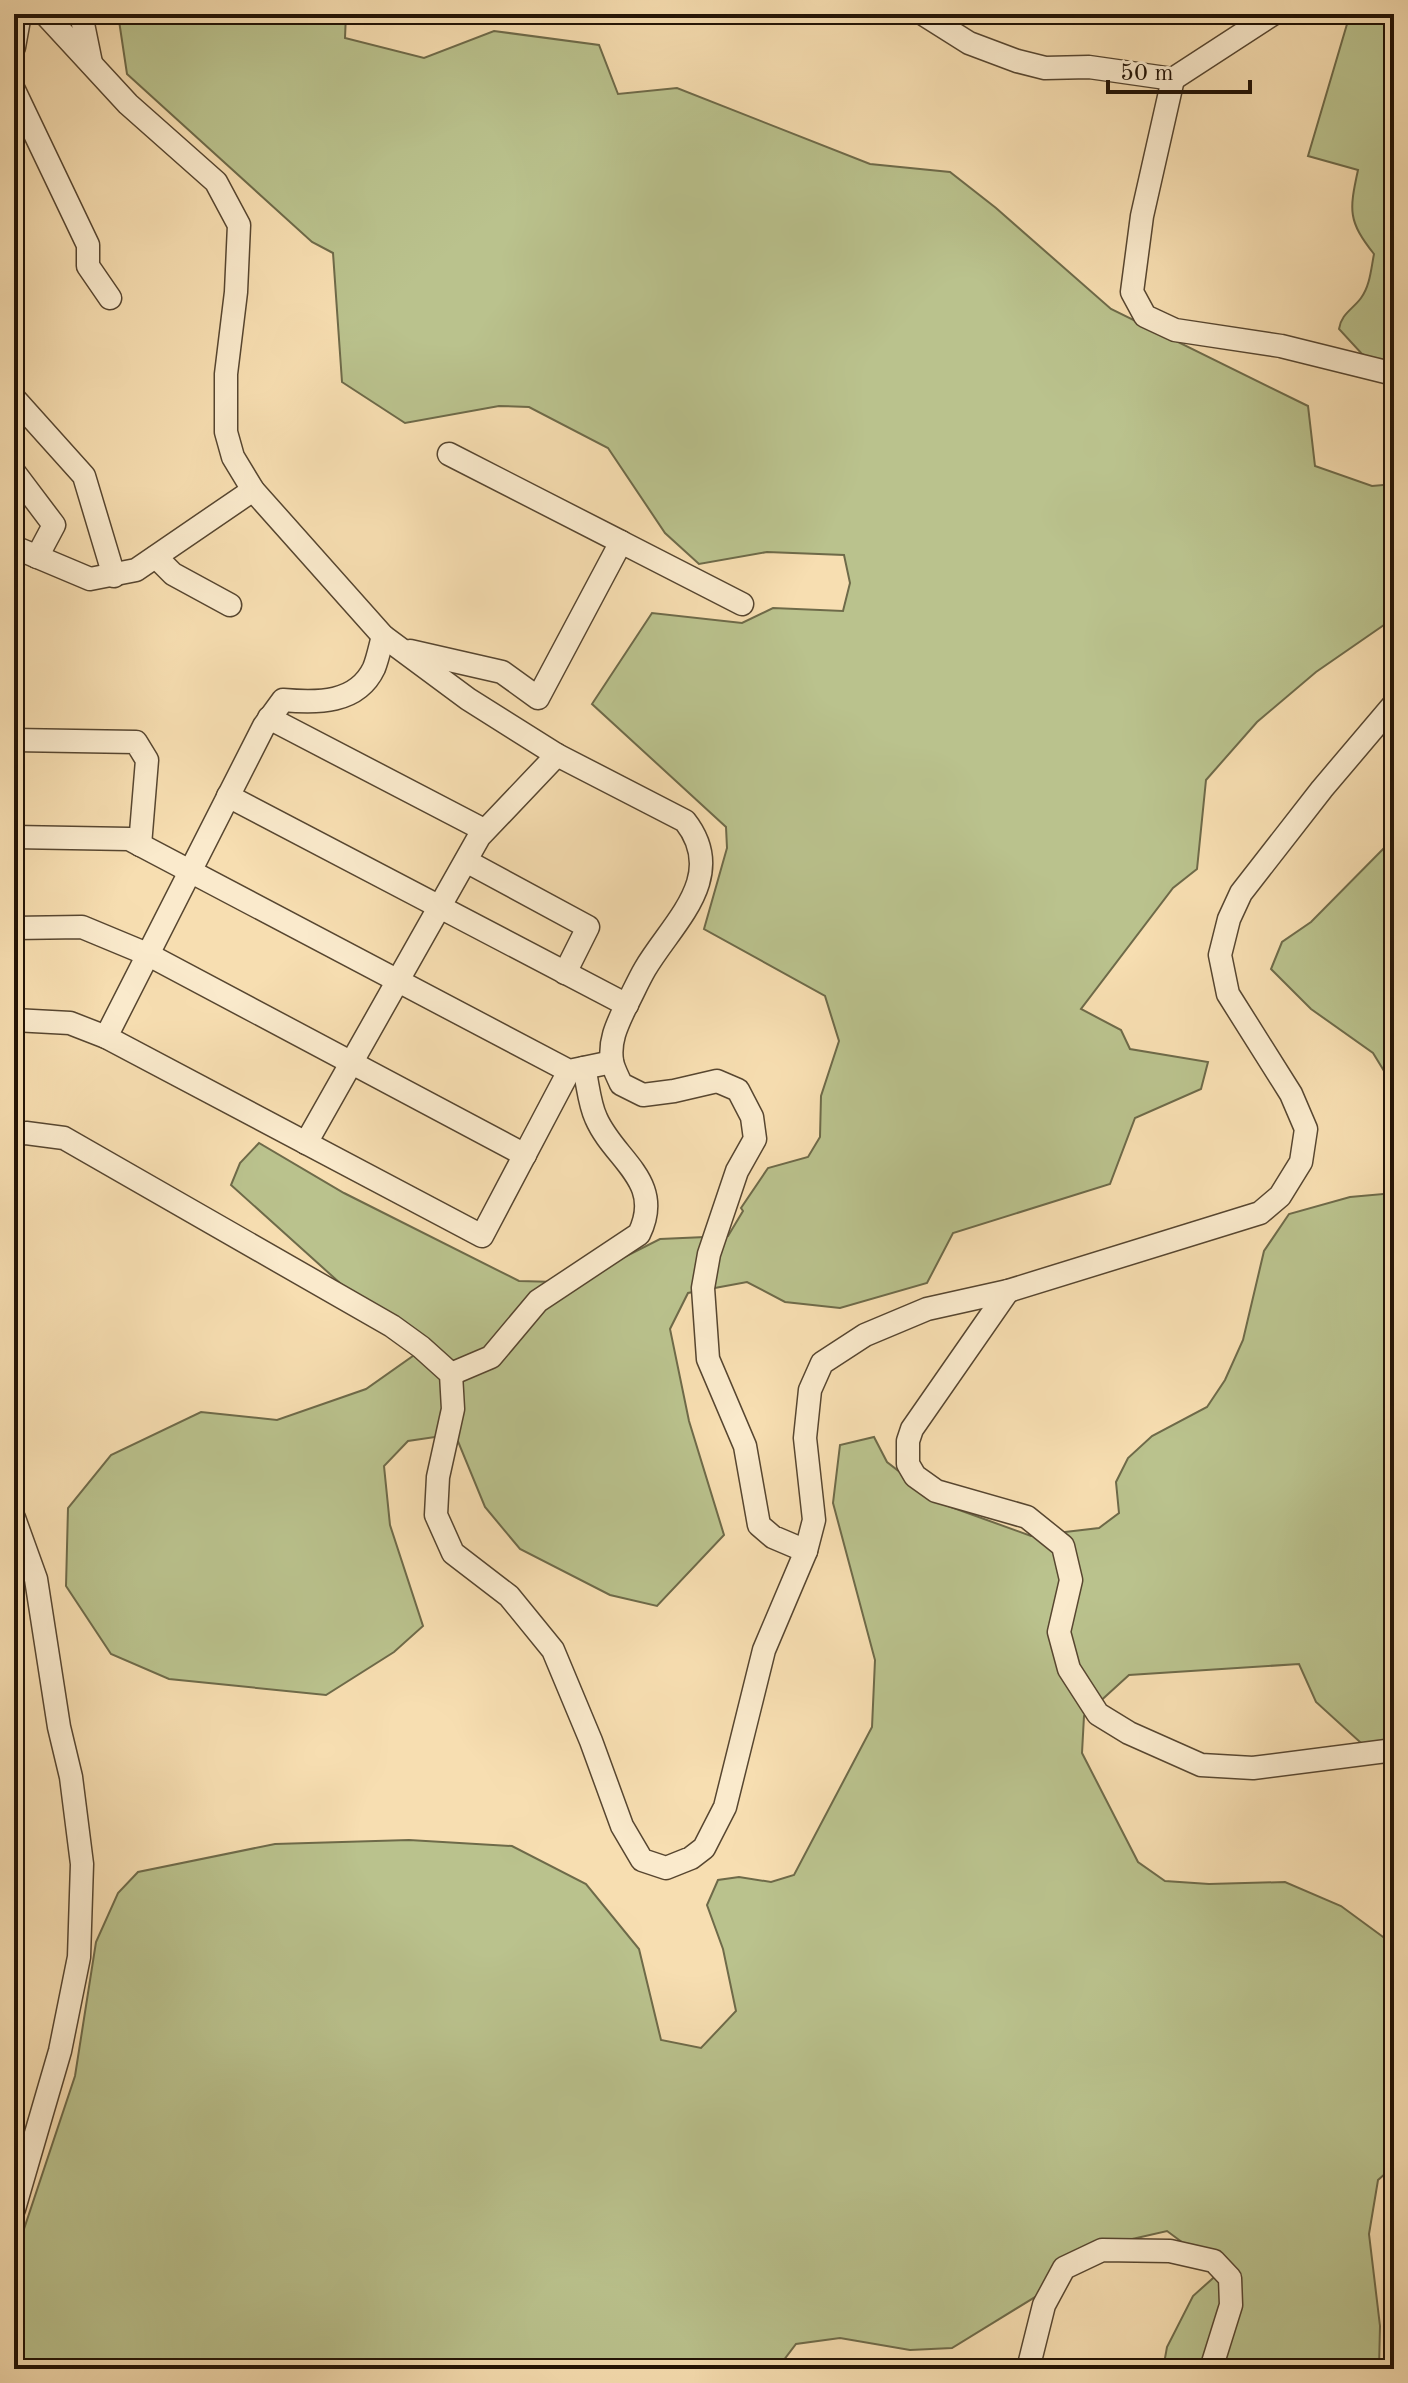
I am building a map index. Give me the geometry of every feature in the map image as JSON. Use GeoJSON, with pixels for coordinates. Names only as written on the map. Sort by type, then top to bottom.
{"type":"FeatureCollection","features":[{"type":"Feature","properties":{"kind":"street"},"geometry":{"type":"LineString","coordinates":[[14,47],[20,14]]}},
{"type":"Feature","properties":{"kind":"street"},"geometry":{"type":"LineString","coordinates":[[45,14],[128,104],[216,182],[239,225],[236,292],[226,374],[226,432],[233,457],[253,490],[392,643],[468,699],[557,755],[685,821],[696,835],[702,858],[697,887],[683,918],[646,968],[613,1033],[612,1062],[621,1084],[643,1095],[717,1081],[738,1090],[752,1117],[755,1139],[737,1171],[709,1254],[703,1288],[708,1359],[745,1446],[759,1525],[773,1537],[806,1551]]}},
{"type":"Feature","properties":{"kind":"street"},"geometry":{"type":"LineString","coordinates":[[81,14],[92,64]]}},
{"type":"Feature","properties":{"kind":"street"},"geometry":{"type":"LineString","coordinates":[[923,14],[969,43],[1017,61],[1045,68],[1089,67],[1173,79],[1273,14]]}},
{"type":"Feature","properties":{"kind":"street"},"geometry":{"type":"LineString","coordinates":[[1173,79],[1142,216],[1132,292],[1145,316],[1175,330],[1281,346],[1394,374]]}},
{"type":"Feature","properties":{"kind":"street"},"geometry":{"type":"LineString","coordinates":[[14,90],[88,245],[88,266],[110,298]]}},
{"type":"Feature","properties":{"kind":"street"},"geometry":{"type":"LineString","coordinates":[[14,398],[84,476],[114,576]]}},
{"type":"Feature","properties":{"kind":"street"},"geometry":{"type":"LineString","coordinates":[[449,454],[742,604]]}},
{"type":"Feature","properties":{"kind":"street"},"geometry":{"type":"LineString","coordinates":[[14,472],[54,525],[37,557]]}},
{"type":"Feature","properties":{"kind":"street"},"geometry":{"type":"LineString","coordinates":[[14,547],[90,579],[114,576],[136,570],[253,490]]}},
{"type":"Feature","properties":{"kind":"street"},"geometry":{"type":"LineString","coordinates":[[392,643],[502,672],[538,698],[621,542]]}},
{"type":"Feature","properties":{"kind":"street"},"geometry":{"type":"LineString","coordinates":[[156,557],[173,574],[230,605]]}},
{"type":"Feature","properties":{"kind":"street"},"geometry":{"type":"LineString","coordinates":[[106,1037],[269,718],[283,700],[320,703],[354,693],[392,643]]}},
{"type":"Feature","properties":{"kind":"street"},"geometry":{"type":"LineString","coordinates":[[14,1135],[26,1133],[64,1138],[392,1326],[451,1374],[453,1409],[438,1477],[436,1515],[453,1553],[509,1596],[553,1650],[622,1826],[642,1860],[666,1868],[691,1858],[704,1848],[725,1807],[764,1650],[806,1551],[814,1520],[805,1438],[810,1390],[822,1363],[865,1335],[927,1309],[1008,1291],[1260,1213],[1280,1196],[1301,1162],[1306,1129],[1291,1094],[1228,994],[1220,955],[1229,919],[1241,893],[1322,789],[1394,704]]}},
{"type":"Feature","properties":{"kind":"street"},"geometry":{"type":"LineString","coordinates":[[269,718],[484,830]]}},
{"type":"Feature","properties":{"kind":"street"},"geometry":{"type":"LineString","coordinates":[[14,740],[136,742],[147,760],[140,845]]}},
{"type":"Feature","properties":{"kind":"street"},"geometry":{"type":"LineString","coordinates":[[306,1143],[484,830],[557,755]]}},
{"type":"Feature","properties":{"kind":"street"},"geometry":{"type":"LineString","coordinates":[[228,796],[627,1005]]}},
{"type":"Feature","properties":{"kind":"street"},"geometry":{"type":"LineString","coordinates":[[14,837],[129,839],[398,981],[577,1070],[612,1062]]}},
{"type":"Feature","properties":{"kind":"street"},"geometry":{"type":"LineString","coordinates":[[466,861],[588,927],[565,973]]}},
{"type":"Feature","properties":{"kind":"street"},"geometry":{"type":"LineString","coordinates":[[14,928],[82,927],[147,954],[525,1155]]}},
{"type":"Feature","properties":{"kind":"street"},"geometry":{"type":"LineString","coordinates":[[14,1020],[70,1023],[106,1037],[482,1236],[525,1155],[577,1070]]}},
{"type":"Feature","properties":{"kind":"street"},"geometry":{"type":"LineString","coordinates":[[451,1374],[491,1357],[538,1301],[639,1234],[647,1218],[646,1189],[596,1118],[577,1070]]}},
{"type":"Feature","properties":{"kind":"street"},"geometry":{"type":"LineString","coordinates":[[1008,1291],[912,1429],[908,1441],[908,1464],[915,1476],[936,1491],[1027,1517],[1063,1546],[1071,1580],[1059,1632],[1069,1669],[1098,1714],[1129,1733],[1201,1765],[1253,1768],[1394,1750]]}},
{"type":"Feature","properties":{"kind":"street"},"geometry":{"type":"LineString","coordinates":[[14,1518],[36,1579],[59,1727],[71,1777],[82,1864],[79,1957],[64,2035],[36,2142],[14,2209]]}},
{"type":"Feature","properties":{"kind":"street"},"geometry":{"type":"LineString","coordinates":[[1028,2369],[1044,2305],[1064,2268],[1102,2250],[1170,2251],[1214,2261],[1230,2278],[1231,2305],[1211,2369]]}},
{"type":"Feature","properties":{"kind":"green space"},"geometry":{"type":"Polygon","coordinates":[[[118,14],[346,14],[345,38],[424,58],[494,31],[599,45],[618,94],[677,88],[870,164],[950,172],[1111,309],[1308,406],[1315,466],[1372,486],[1394,484],[1394,618],[1316,672],[1257,722],[1206,780],[1197,869],[1173,888],[1081,1009],[1121,1030],[1130,1049],[1208,1062],[1201,1089],[1135,1118],[1110,1184],[953,1233],[927,1283],[840,1308],[785,1302],[747,1282],[688,1293],[670,1329],[689,1421],[724,1535],[657,1606],[610,1595],[520,1549],[485,1507],[455,1434],[408,1441],[384,1466],[390,1525],[423,1626],[394,1652],[326,1695],[169,1679],[111,1654],[66,1586],[68,1508],[111,1455],[201,1412],[277,1420],[366,1389],[427,1346],[341,1284],[231,1185],[240,1163],[259,1143],[344,1193],[519,1281],[557,1282],[585,1277],[660,1239],[728,1236],[743,1211],[741,1208],[768,1168],[808,1157],[820,1137],[821,1096],[839,1041],[825,996],[704,929],[727,848],[726,827],[592,704],[652,613],[742,623],[773,608],[843,611],[850,583],[844,555],[767,552],[699,564],[665,533],[608,448],[529,407],[499,406],[405,423],[342,382],[333,253],[312,242],[127,74],[118,14]]]}},
{"type":"Feature","properties":{"kind":"green space"},"geometry":{"type":"Polygon","coordinates":[[[1350,14],[1394,14],[1394,371],[1362,354],[1339,329],[1366,288],[1374,254],[1359,233],[1353,215],[1358,170],[1308,156],[1350,14]]]}},
{"type":"Feature","properties":{"kind":"green space"},"geometry":{"type":"Polygon","coordinates":[[[1394,838],[1392,1084],[1373,1053],[1311,1009],[1271,969],[1282,942],[1311,922],[1394,838]]]}},
{"type":"Feature","properties":{"kind":"green space"},"geometry":{"type":"Polygon","coordinates":[[[1394,1193],[1394,1773],[1316,1702],[1299,1664],[1129,1675],[1084,1716],[1082,1753],[1138,1862],[1165,1881],[1209,1884],[1285,1882],[1341,1906],[1394,1945],[1394,2166],[1378,2180],[1369,2234],[1380,2326],[1379,2369],[1163,2369],[1167,2347],[1193,2296],[1221,2271],[1167,2231],[1128,2240],[952,2348],[910,2350],[840,2338],[796,2344],[777,2369],[14,2369],[14,2259],[75,2076],[96,1942],[118,1893],[138,1872],[275,1844],[409,1840],[512,1846],[586,1884],[639,1949],[661,2040],[701,2048],[736,2011],[723,1949],[707,1905],[718,1880],[739,1877],[771,1882],[794,1875],[872,1727],[875,1660],[833,1503],[840,1445],[874,1437],[887,1462],[940,1503],[1031,1536],[1099,1528],[1119,1513],[1116,1482],[1128,1458],[1152,1436],[1207,1407],[1225,1380],[1243,1340],[1264,1251],[1289,1214],[1350,1197],[1394,1193]]]}}]}
